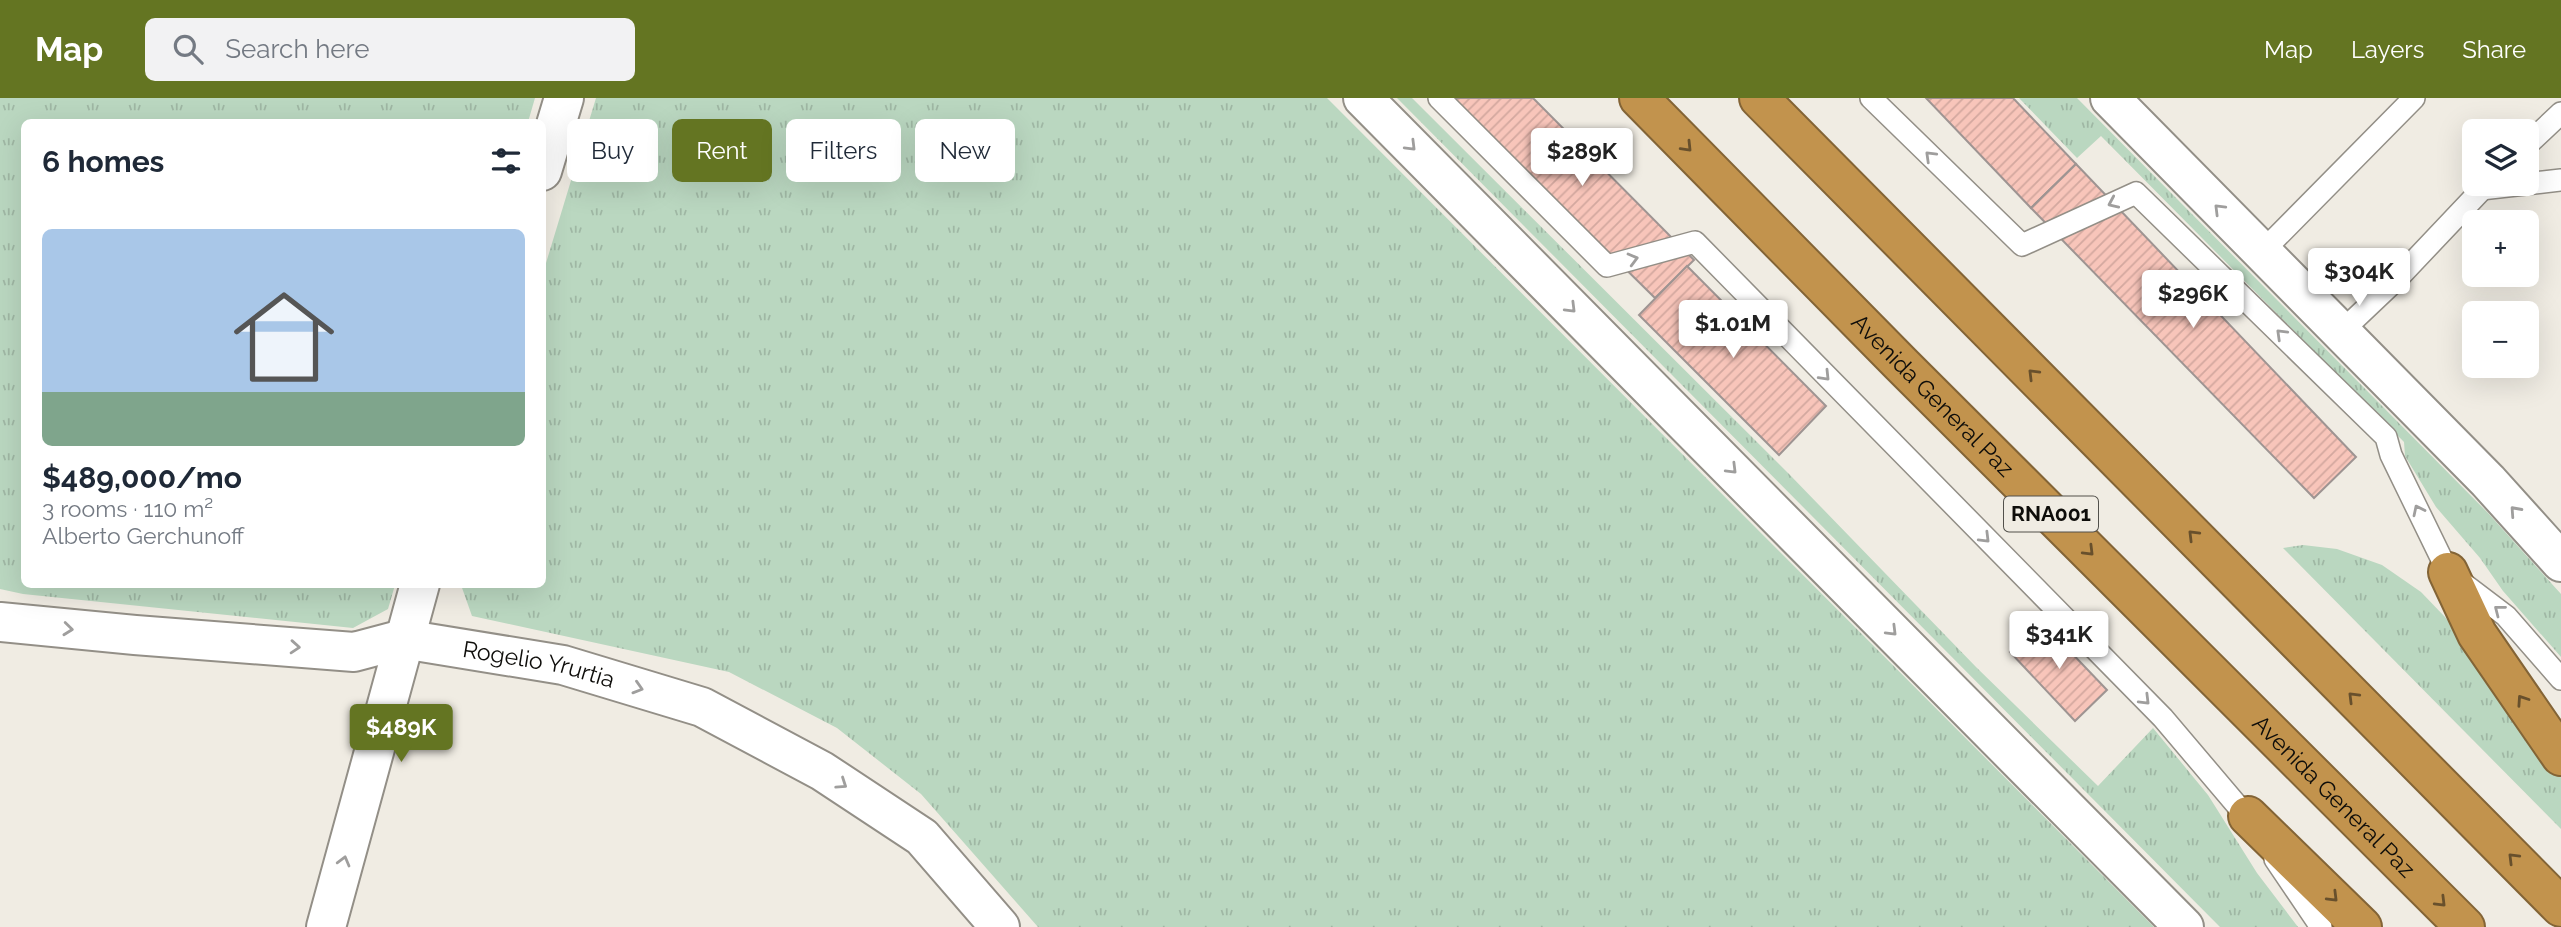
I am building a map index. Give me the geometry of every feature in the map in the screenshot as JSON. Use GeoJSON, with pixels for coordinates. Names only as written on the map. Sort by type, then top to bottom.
{"type":"FeatureCollection","features":[{"type":"Feature","properties":{"kind":"highway","name":"Avenida General Paz"},"geometry":{"type":"LineString","coordinates":[[1639,98],[1901,364],[2465,927]]}},
{"type":"Feature","properties":{"kind":"highway"},"geometry":{"type":"LineString","coordinates":[[1759,98],[2561,907]]}},
{"type":"Feature","properties":{"kind":"highway"},"geometry":{"type":"LineString","coordinates":[[2448,572],[2477,634],[2561,756]]}},
{"type":"Feature","properties":{"kind":"highway"},"geometry":{"type":"LineString","coordinates":[[2248,816],[2362,927]]}},
{"type":"Feature","properties":{"kind":"street"},"geometry":{"type":"LineString","coordinates":[[546,158],[564,98]]}},
{"type":"Feature","properties":{"kind":"street"},"geometry":{"type":"LineString","coordinates":[[1363,98],[2184,927]]}},
{"type":"Feature","properties":{"kind":"street"},"geometry":{"type":"LineString","coordinates":[[2110,98],[2488,481],[2561,562]]}},
{"type":"Feature","properties":{"kind":"street"},"geometry":{"type":"LineString","coordinates":[[326,927],[419,588]]}},
{"type":"Feature","properties":{"kind":"street","name":"Rogelio Yrurtia"},"geometry":{"type":"LineString","coordinates":[[0,622],[354,652],[403,639],[563,665],[702,707],[822,771],[922,836],[1000,927]]}},
{"type":"Feature","properties":{"kind":"lane"},"geometry":{"type":"LineString","coordinates":[[1439,98],[1607,266],[1695,242],[2163,718],[2248,816],[2297,895],[2321,927]]}},
{"type":"Feature","properties":{"kind":"lane"},"geometry":{"type":"LineString","coordinates":[[1871,98],[2022,244],[2136,193],[2386,437],[2391,455],[2448,572],[2507,616],[2561,679]]}},
{"type":"Feature","properties":{"kind":"lane"},"geometry":{"type":"LineString","coordinates":[[2262,252],[2414,98]]}},
{"type":"Feature","properties":{"kind":"lane"},"geometry":{"type":"LineString","coordinates":[[2539,134],[2561,113]]}},
{"type":"Feature","properties":{"kind":"lane"},"geometry":{"type":"LineString","coordinates":[[2539,182],[2561,180]]}},
{"type":"Feature","properties":{"kind":"lane"},"geometry":{"type":"LineString","coordinates":[[2341,332],[2398,278],[2475,196]]}},
{"type":"Feature","properties":{"kind":"green space"},"geometry":{"type":"Polygon","coordinates":[[[0,98],[535,98],[529,119],[21,119],[21,588],[394,588],[388,609],[353,628],[23,594],[0,589],[0,98]]]}},
{"type":"Feature","properties":{"kind":"green space"},"geometry":{"type":"Polygon","coordinates":[[[596,98],[1327,98],[2154,927],[1038,927],[921,794],[837,728],[729,672],[472,616],[462,588],[546,588],[546,263],[571,182],[658,182],[658,119],[590,119],[596,98]]]}},
{"type":"Feature","properties":{"kind":"green space"},"geometry":{"type":"Polygon","coordinates":[[[1397,98],[1412,98],[1789,474],[1977,668],[2098,786],[2153,728],[2208,795],[2257,873],[2298,927],[2220,927],[1397,98]]]}},
{"type":"Feature","properties":{"kind":"green space"},"geometry":{"type":"Polygon","coordinates":[[[2019,98],[2077,98],[2488,513],[2561,594],[2561,657],[2503,591],[2480,558],[2436,507],[2405,456],[2404,442],[2101,136],[2077,158],[2019,98]]]}},
{"type":"Feature","properties":{"kind":"green space"},"geometry":{"type":"Polygon","coordinates":[[[2303,545],[2337,549],[2382,565],[2421,592],[2445,617],[2479,659],[2561,775],[2561,829],[2283,548],[2303,545]]]}},
{"type":"Feature","properties":{"kind":"building"},"geometry":{"type":"Polygon","coordinates":[[[1452,98],[1533,98],[1694,260],[1655,298],[1452,98]]]}},
{"type":"Feature","properties":{"kind":"building"},"geometry":{"type":"Polygon","coordinates":[[[1926,98],[2013,98],[2076,164],[2031,208],[1926,98]]]}},
{"type":"Feature","properties":{"kind":"building"},"geometry":{"type":"Polygon","coordinates":[[[2076,164],[2356,457],[2314,498],[2031,208],[2076,164]]]}},
{"type":"Feature","properties":{"kind":"building"},"geometry":{"type":"Polygon","coordinates":[[[1687,266],[1826,406],[1779,455],[1639,315],[1687,266]]]}},
{"type":"Feature","properties":{"kind":"building"},"geometry":{"type":"Polygon","coordinates":[[[2042,622],[2107,690],[2075,721],[2010,652],[2042,622]]]}}]}
